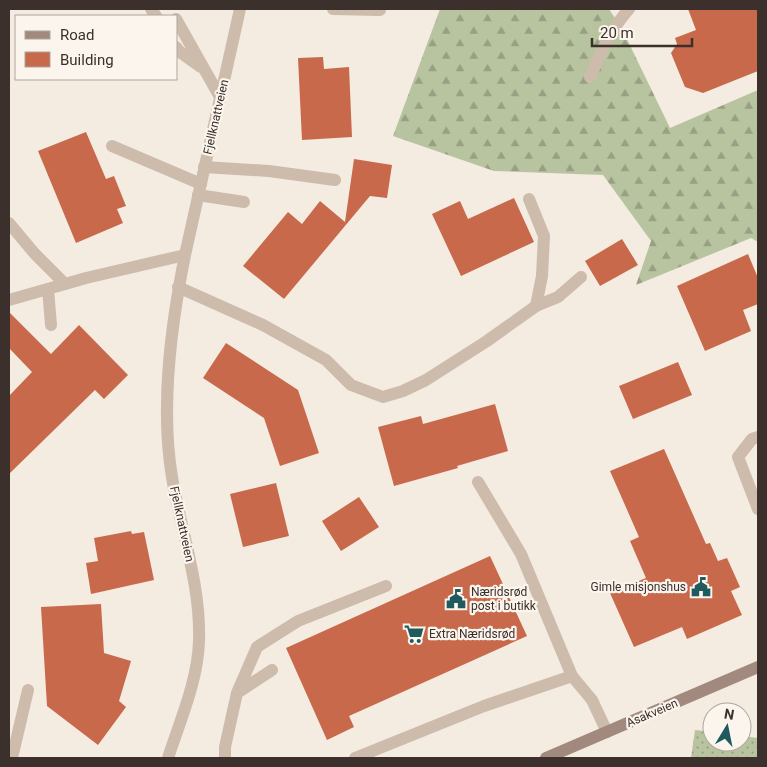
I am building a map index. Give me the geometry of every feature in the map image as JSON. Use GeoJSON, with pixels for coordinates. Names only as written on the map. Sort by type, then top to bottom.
{"type":"FeatureCollection","features":[{"type":"Feature","properties":{"kind":"main road","name":"Asakveien"},"geometry":{"type":"LineString","coordinates":[[546,758],[758,667]]}},
{"type":"Feature","properties":{"kind":"street","name":"Fjellknattveien"},"geometry":{"type":"LineString","coordinates":[[168,758],[196,667],[199,640],[196,595],[171,476],[166,413],[178,286],[240,9]]}},
{"type":"Feature","properties":{"kind":"street"},"geometry":{"type":"LineString","coordinates":[[333,9],[380,10]]}},
{"type":"Feature","properties":{"kind":"street"},"geometry":{"type":"LineString","coordinates":[[590,77],[608,37],[629,9]]}},
{"type":"Feature","properties":{"kind":"street"},"geometry":{"type":"LineString","coordinates":[[178,21],[220,97]]}},
{"type":"Feature","properties":{"kind":"street"},"geometry":{"type":"LineString","coordinates":[[178,50],[205,70]]}},
{"type":"Feature","properties":{"kind":"street"},"geometry":{"type":"LineString","coordinates":[[112,146],[199,190],[244,202]]}},
{"type":"Feature","properties":{"kind":"street"},"geometry":{"type":"LineString","coordinates":[[204,167],[269,171],[335,180]]}},
{"type":"Feature","properties":{"kind":"street"},"geometry":{"type":"LineString","coordinates":[[530,198],[544,236],[542,276],[536,306]]}},
{"type":"Feature","properties":{"kind":"street"},"geometry":{"type":"LineString","coordinates":[[9,223],[35,254],[65,284]]}},
{"type":"Feature","properties":{"kind":"street"},"geometry":{"type":"LineString","coordinates":[[9,300],[65,284],[185,255]]}},
{"type":"Feature","properties":{"kind":"street"},"geometry":{"type":"LineString","coordinates":[[178,286],[263,325],[326,360],[351,385],[383,397],[403,391],[426,380],[487,341],[536,306],[558,297],[581,278]]}},
{"type":"Feature","properties":{"kind":"street"},"geometry":{"type":"LineString","coordinates":[[48,289],[51,325]]}},
{"type":"Feature","properties":{"kind":"street"},"geometry":{"type":"LineString","coordinates":[[758,437],[752,439],[738,457],[758,509]]}},
{"type":"Feature","properties":{"kind":"street"},"geometry":{"type":"LineString","coordinates":[[478,482],[521,554],[572,676],[592,700],[607,732]]}},
{"type":"Feature","properties":{"kind":"street"},"geometry":{"type":"LineString","coordinates":[[225,758],[225,747],[237,693],[257,647],[298,621],[386,586]]}},
{"type":"Feature","properties":{"kind":"street"},"geometry":{"type":"LineString","coordinates":[[237,693],[272,670]]}},
{"type":"Feature","properties":{"kind":"street"},"geometry":{"type":"LineString","coordinates":[[355,758],[484,706],[572,676]]}},
{"type":"Feature","properties":{"kind":"street"},"geometry":{"type":"LineString","coordinates":[[12,758],[28,690]]}},
{"type":"Feature","properties":{"kind":"green space"},"geometry":{"type":"Polygon","coordinates":[[[440,9],[609,9],[622,29],[670,128],[758,90],[758,242],[751,238],[636,285],[651,241],[603,175],[494,171],[393,136],[440,9]]]}},
{"type":"Feature","properties":{"kind":"green space"},"geometry":{"type":"Polygon","coordinates":[[[695,730],[702,731],[702,752],[752,752],[752,737],[758,738],[758,758],[691,758],[695,730]]]}},
{"type":"Feature","properties":{"kind":"building"},"geometry":{"type":"Polygon","coordinates":[[[688,9],[758,9],[758,71],[703,93],[685,87],[671,53],[677,44],[675,38],[696,30],[688,9]]]}},
{"type":"Feature","properties":{"kind":"building"},"geometry":{"type":"Polygon","coordinates":[[[323,57],[324,69],[349,67],[352,137],[302,140],[298,58],[323,57]]]}},
{"type":"Feature","properties":{"kind":"building"},"geometry":{"type":"Polygon","coordinates":[[[86,132],[106,179],[114,176],[126,206],[117,209],[123,223],[76,243],[38,151],[86,132]]]}},
{"type":"Feature","properties":{"kind":"building"},"geometry":{"type":"Polygon","coordinates":[[[354,159],[392,165],[387,198],[370,196],[284,299],[243,266],[288,212],[302,224],[320,201],[345,222],[354,159]]]}},
{"type":"Feature","properties":{"kind":"building"},"geometry":{"type":"Polygon","coordinates":[[[514,198],[534,242],[461,276],[432,214],[460,201],[468,219],[514,198]]]}},
{"type":"Feature","properties":{"kind":"building"},"geometry":{"type":"Polygon","coordinates":[[[622,239],[638,265],[600,286],[585,261],[622,239]]]}},
{"type":"Feature","properties":{"kind":"building"},"geometry":{"type":"Polygon","coordinates":[[[748,254],[758,278],[758,304],[743,310],[751,331],[705,351],[677,286],[748,254]]]}},
{"type":"Feature","properties":{"kind":"building"},"geometry":{"type":"Polygon","coordinates":[[[9,312],[51,354],[79,325],[128,375],[104,399],[95,390],[9,474],[9,396],[32,372],[9,348],[9,312]]]}},
{"type":"Feature","properties":{"kind":"building"},"geometry":{"type":"Polygon","coordinates":[[[226,343],[298,390],[319,453],[280,466],[264,418],[203,378],[226,343]]]}},
{"type":"Feature","properties":{"kind":"building"},"geometry":{"type":"Polygon","coordinates":[[[678,362],[692,395],[633,419],[619,386],[678,362]]]}},
{"type":"Feature","properties":{"kind":"building"},"geometry":{"type":"Polygon","coordinates":[[[495,404],[508,451],[457,466],[458,468],[394,486],[378,427],[421,416],[423,424],[495,404]]]}},
{"type":"Feature","properties":{"kind":"building"},"geometry":{"type":"Polygon","coordinates":[[[664,449],[706,544],[710,543],[718,561],[727,558],[740,587],[731,591],[742,615],[687,639],[682,627],[634,647],[610,593],[646,578],[630,541],[639,537],[610,471],[664,449]]]}},
{"type":"Feature","properties":{"kind":"building"},"geometry":{"type":"Polygon","coordinates":[[[276,483],[289,536],[243,547],[230,494],[276,483]]]}},
{"type":"Feature","properties":{"kind":"building"},"geometry":{"type":"Polygon","coordinates":[[[359,497],[379,527],[341,551],[322,521],[359,497]]]}},
{"type":"Feature","properties":{"kind":"building"},"geometry":{"type":"Polygon","coordinates":[[[131,531],[132,534],[144,532],[154,580],[91,594],[86,563],[98,561],[94,538],[131,531]]]}},
{"type":"Feature","properties":{"kind":"building"},"geometry":{"type":"Polygon","coordinates":[[[490,556],[527,636],[349,716],[354,727],[327,740],[286,648],[490,556]]]}},
{"type":"Feature","properties":{"kind":"building"},"geometry":{"type":"Polygon","coordinates":[[[101,604],[104,653],[131,661],[119,701],[126,707],[98,745],[47,706],[41,607],[101,604]]]}},
{"type":"Feature","properties":{"kind":"place","name":"Gimle misjonshus"},"geometry":{"type":"Point","coordinates":[701,587]}},
{"type":"Feature","properties":{"kind":"place","name":"Næridsrød post i butikk"},"geometry":{"type":"Point","coordinates":[456,599]}},
{"type":"Feature","properties":{"kind":"place","name":"Extra Næridsrød"},"geometry":{"type":"Point","coordinates":[414,634]}}]}
